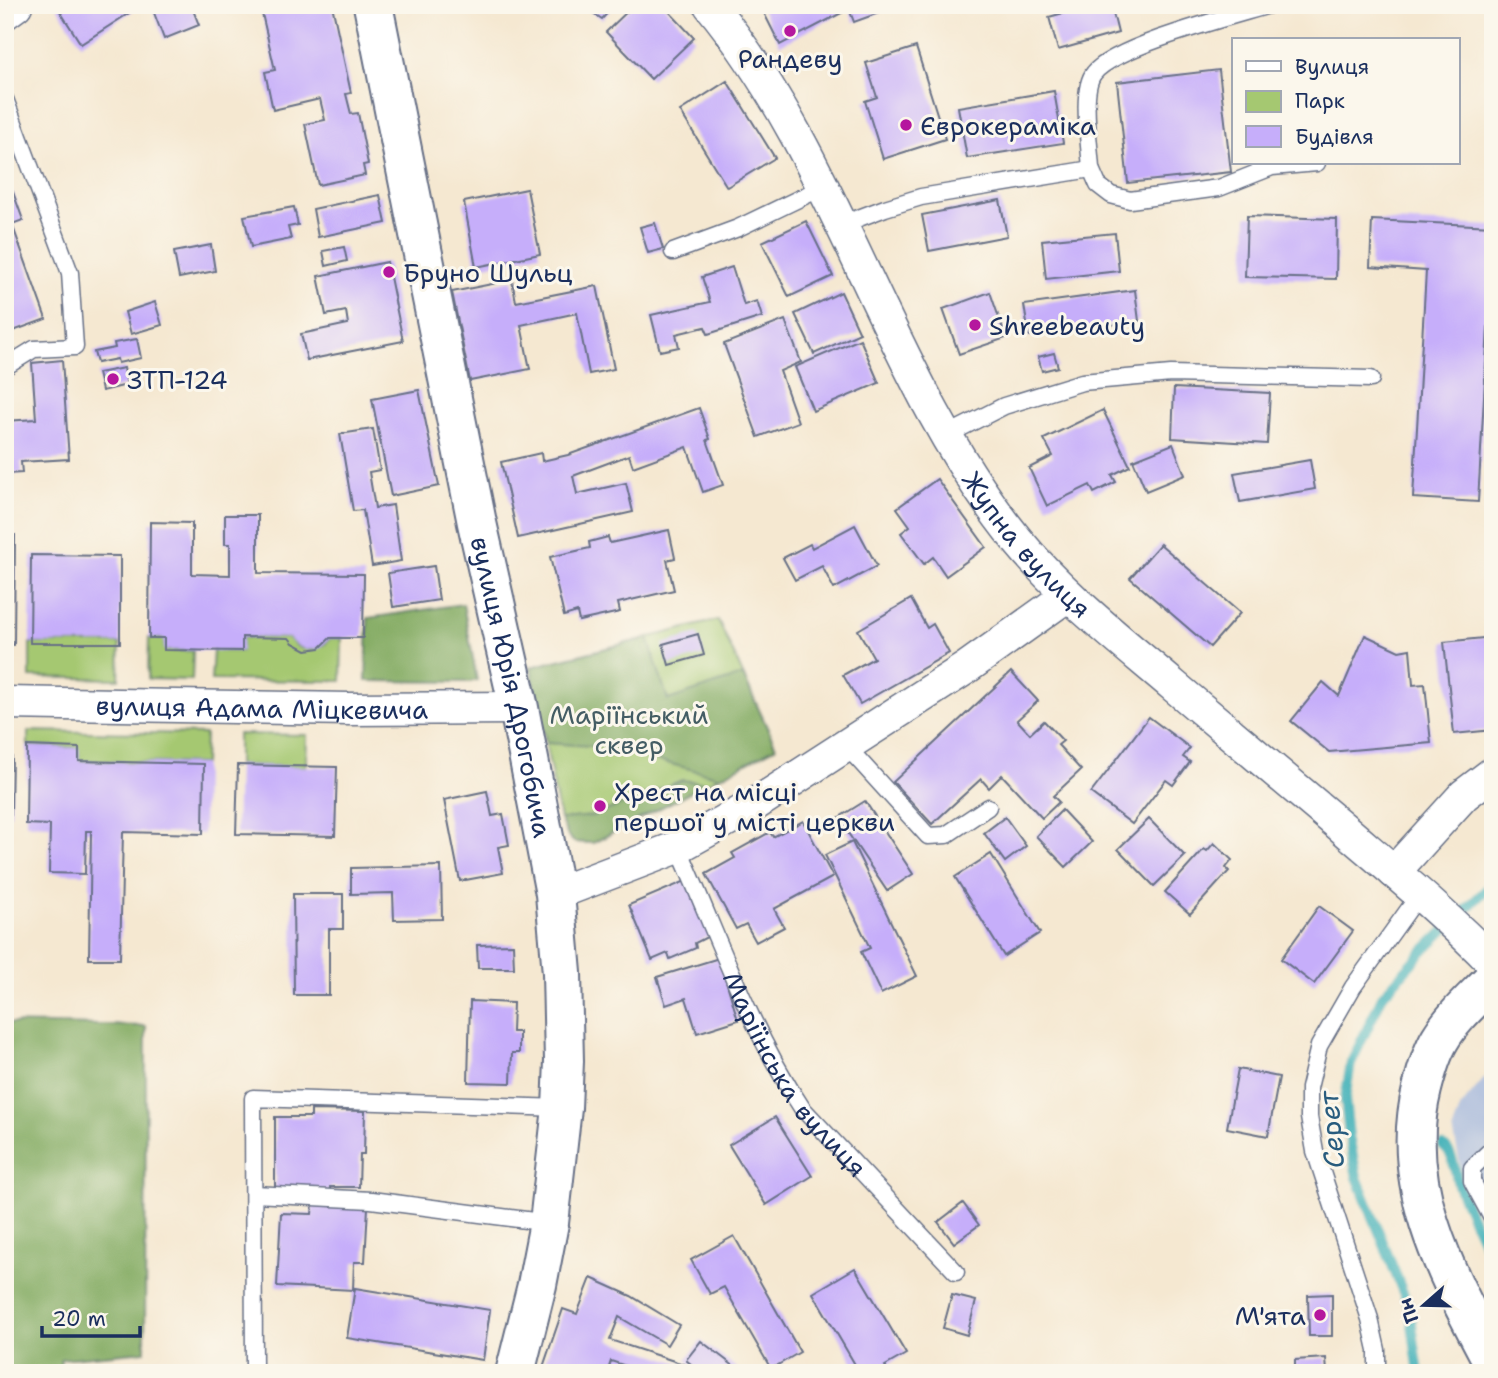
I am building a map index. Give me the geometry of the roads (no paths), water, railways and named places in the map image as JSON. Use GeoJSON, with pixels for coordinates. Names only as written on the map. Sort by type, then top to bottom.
{"type":"FeatureCollection","features":[{"type":"Feature","properties":{"kind":"street"},"geometry":{"type":"LineString","coordinates":[[5,13],[16,5]]}},
{"type":"Feature","properties":{"kind":"street","name":"вулиця Юрія Дрогобича"},"geometry":{"type":"LineString","coordinates":[[373,5],[555,894],[562,973],[562,1108],[549,1223],[515,1373]]}},
{"type":"Feature","properties":{"kind":"street","name":"Жупна вулиця"},"geometry":{"type":"LineString","coordinates":[[710,5],[774,97],[843,224],[945,436],[1018,541],[1068,594],[1394,872],[1493,963]]}},
{"type":"Feature","properties":{"kind":"street"},"geometry":{"type":"LineString","coordinates":[[555,894],[678,847],[754,805],[966,668],[1068,594]]}},
{"type":"Feature","properties":{"kind":"street","name":"вулиця Адама Міцкевича"},"geometry":{"type":"LineString","coordinates":[[5,703],[349,709],[519,708]]}},
{"type":"Feature","properties":{"kind":"street"},"geometry":{"type":"LineString","coordinates":[[1394,872],[1464,795],[1493,773]]}},
{"type":"Feature","properties":{"kind":"street"},"geometry":{"type":"LineString","coordinates":[[1493,979],[1439,1040],[1417,1107],[1415,1157],[1422,1202],[1434,1241],[1458,1297],[1493,1362]]}},
{"type":"Feature","properties":{"kind":"lane"},"geometry":{"type":"LineString","coordinates":[[1269,5],[1182,30],[1112,59],[1093,73],[1087,93],[1091,169],[1098,185],[1111,195],[1130,200],[1219,188],[1236,184],[1272,167],[1306,164]]}},
{"type":"Feature","properties":{"kind":"lane"},"geometry":{"type":"LineString","coordinates":[[5,99],[70,273],[75,347],[34,349],[5,368]]}},
{"type":"Feature","properties":{"kind":"lane"},"geometry":{"type":"LineString","coordinates":[[843,224],[921,197],[1091,169]]}},
{"type":"Feature","properties":{"kind":"lane"},"geometry":{"type":"LineString","coordinates":[[673,252],[738,228],[823,187]]}},
{"type":"Feature","properties":{"kind":"lane"},"geometry":{"type":"LineString","coordinates":[[945,436],[1003,406],[1096,380],[1171,374],[1371,379]]}},
{"type":"Feature","properties":{"kind":"lane"},"geometry":{"type":"LineString","coordinates":[[846,747],[928,836],[946,835],[988,807]]}},
{"type":"Feature","properties":{"kind":"lane","name":"Маріїнська вулиця"},"geometry":{"type":"LineString","coordinates":[[678,847],[761,1037],[802,1108],[956,1272]]}},
{"type":"Feature","properties":{"kind":"lane"},"geometry":{"type":"LineString","coordinates":[[1377,1373],[1377,1350],[1370,1318],[1315,1151],[1309,1117],[1310,1088],[1319,1046],[1353,987],[1426,901]]}},
{"type":"Feature","properties":{"kind":"lane"},"geometry":{"type":"LineString","coordinates":[[254,1373],[253,1098],[562,1108]]}},
{"type":"Feature","properties":{"kind":"lane"},"geometry":{"type":"LineString","coordinates":[[1493,1148],[1472,1168],[1472,1181],[1493,1220]]}},
{"type":"Feature","properties":{"kind":"lane"},"geometry":{"type":"LineString","coordinates":[[254,1194],[371,1200],[549,1223]]}},
{"type":"Feature","properties":{"kind":"waterway","name":"Серет"},"geometry":{"type":"LineString","coordinates":[[1419,1373],[1410,1310],[1357,1177],[1345,1099],[1351,1063],[1383,995],[1423,951],[1493,883]]}},
{"type":"Feature","properties":{"kind":"waterway"},"geometry":{"type":"LineString","coordinates":[[1443,1146],[1450,1155],[1459,1188],[1493,1260]]}},
{"type":"Feature","properties":{"kind":"place","name":"Рандеву"},"geometry":{"type":"Point","coordinates":[790,31]}},
{"type":"Feature","properties":{"kind":"place","name":"Єврокераміка"},"geometry":{"type":"Point","coordinates":[906,125]}},
{"type":"Feature","properties":{"kind":"place","name":"Бруно Шульц"},"geometry":{"type":"Point","coordinates":[389,272]}},
{"type":"Feature","properties":{"kind":"place","name":"Shreebeauty"},"geometry":{"type":"Point","coordinates":[975,325]}},
{"type":"Feature","properties":{"kind":"place","name":"ЗТП-124"},"geometry":{"type":"Point","coordinates":[113,379]}},
{"type":"Feature","properties":{"kind":"place","name":"Хрест на місці першої у місті церкви"},"geometry":{"type":"Point","coordinates":[600,806]}},
{"type":"Feature","properties":{"kind":"place","name":"М'ята"},"geometry":{"type":"Point","coordinates":[1320,1315]}},
{"type":"Feature","properties":{"kind":"park label","name":"Маріїнський сквер"},"geometry":{"type":"Point","coordinates":[629,729]}}]}
